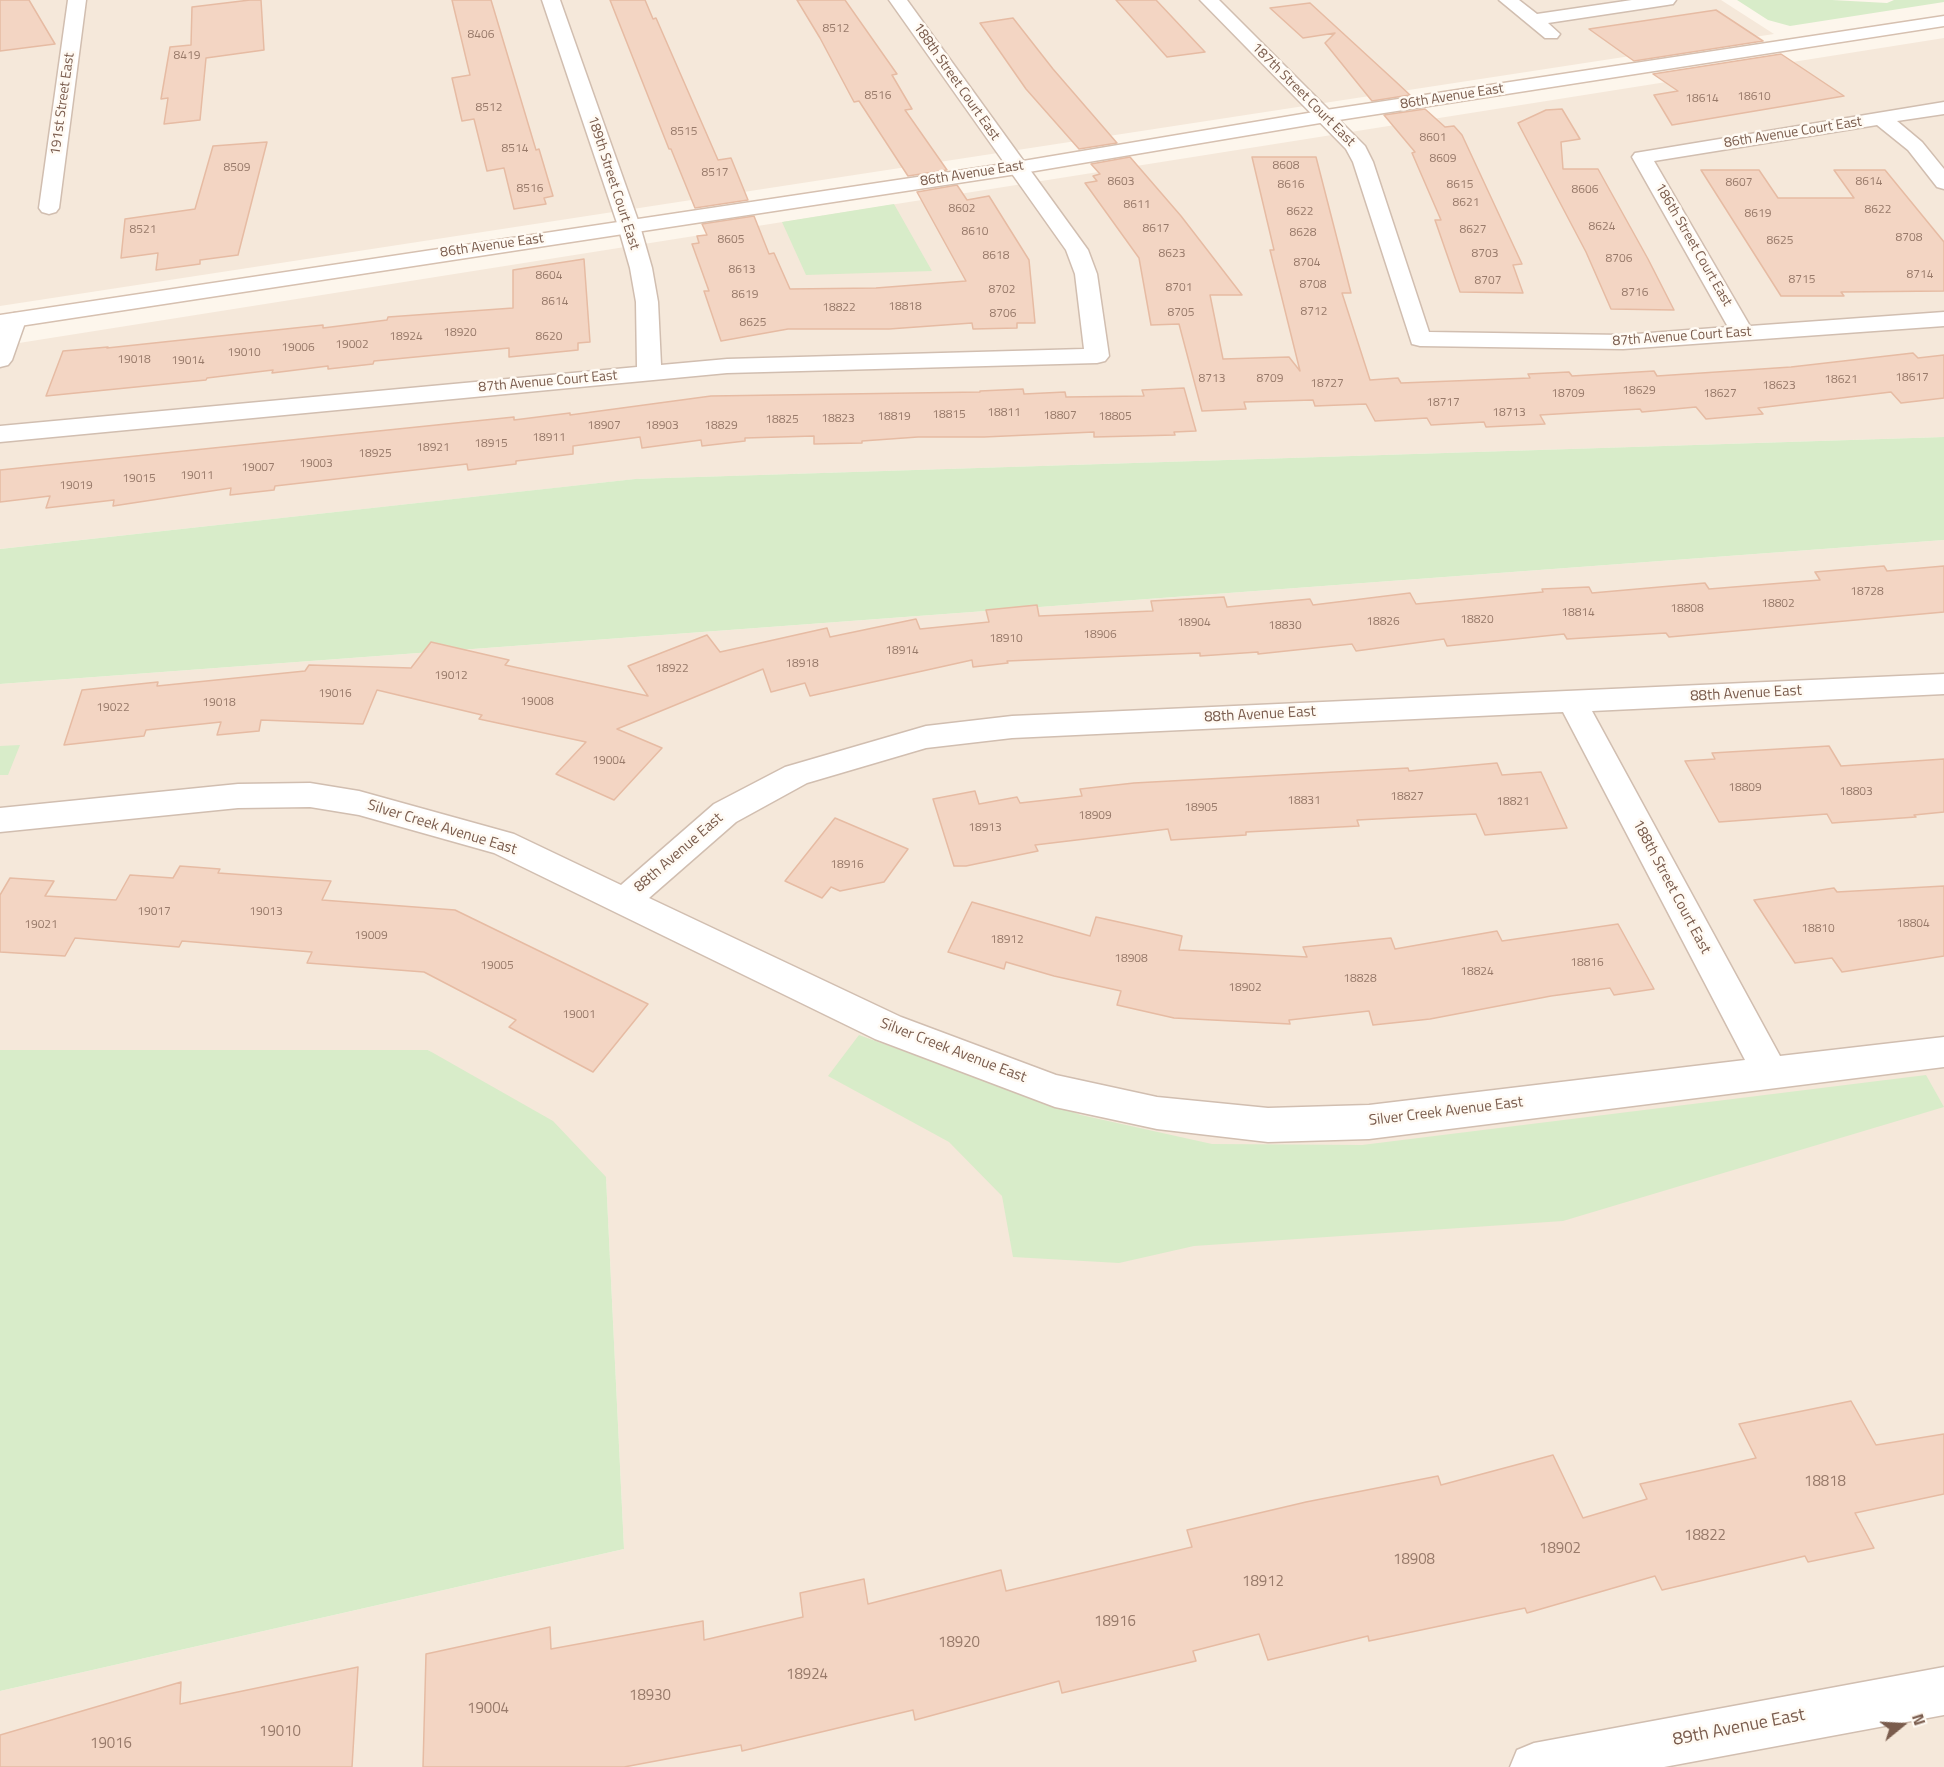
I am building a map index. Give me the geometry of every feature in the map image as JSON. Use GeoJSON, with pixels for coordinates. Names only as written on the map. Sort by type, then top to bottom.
{"type":"FeatureCollection","features":[{"type":"Feature","properties":{"kind":"street","name":"191st Street East"},"geometry":{"type":"LineString","coordinates":[[49,208],[77,0]]}},
{"type":"Feature","properties":{"kind":"street","name":"189th Street Court East"},"geometry":{"type":"LineString","coordinates":[[550,0],[629,226],[648,302],[649,372]]}},
{"type":"Feature","properties":{"kind":"street","name":"188th Street Court East"},"geometry":{"type":"LineString","coordinates":[[898,0],[1077,250],[1086,274],[1097,356]]}},
{"type":"Feature","properties":{"kind":"street","name":"187th Street Court East"},"geometry":{"type":"LineString","coordinates":[[1209,0],[1355,146],[1364,162],[1420,339]]}},
{"type":"Feature","properties":{"kind":"street"},"geometry":{"type":"LineString","coordinates":[[1508,0],[1559,40]]}},
{"type":"Feature","properties":{"kind":"street"},"geometry":{"type":"LineString","coordinates":[[1533,20],[1667,0]]}},
{"type":"Feature","properties":{"kind":"street","name":"86th Avenue East"},"geometry":{"type":"LineString","coordinates":[[7,321],[1017,168],[1326,116],[1944,21]]}},
{"type":"Feature","properties":{"kind":"street","name":"86th Avenue Court East"},"geometry":{"type":"LineString","coordinates":[[1642,157],[1944,108]]}},
{"type":"Feature","properties":{"kind":"street"},"geometry":{"type":"LineString","coordinates":[[1881,118],[1915,146],[1944,183]]}},
{"type":"Feature","properties":{"kind":"street","name":"186th Street Court East"},"geometry":{"type":"LineString","coordinates":[[1642,157],[1743,333]]}},
{"type":"Feature","properties":{"kind":"street","name":"87th Avenue Court East"},"geometry":{"type":"LineString","coordinates":[[1420,339],[1623,342],[1944,319]]}},
{"type":"Feature","properties":{"kind":"street"},"geometry":{"type":"LineString","coordinates":[[0,360],[7,321]]}},
{"type":"Feature","properties":{"kind":"street","name":"87th Avenue Court East"},"geometry":{"type":"LineString","coordinates":[[0,434],[649,372],[755,365],[1097,356]]}},
{"type":"Feature","properties":{"kind":"street","name":"88th Avenue East"},"geometry":{"type":"LineString","coordinates":[[624,901],[725,813],[796,776],[926,737],[1012,726],[1944,684]]}},
{"type":"Feature","properties":{"kind":"street","name":"188th Street Court East"},"geometry":{"type":"LineString","coordinates":[[1572,701],[1770,1073]]}},
{"type":"Feature","properties":{"kind":"street","name":"Silver Creek Avenue East"},"geometry":{"type":"LineString","coordinates":[[0,820],[238,796],[310,795],[358,802],[503,843],[888,1028],[1054,1090],[1157,1113],[1268,1125],[1369,1122],[1944,1052]]}},
{"type":"Feature","properties":{"kind":"street","name":"89th Avenue East"},"geometry":{"type":"LineString","coordinates":[[1534,1767],[1617,1759],[1944,1690]]}},
{"type":"Feature","properties":{"kind":"shaded area"},"geometry":{"type":"Polygon","coordinates":[[[0,0],[1721,0],[1774,34],[0,306],[0,0]]]}},
{"type":"Feature","properties":{"kind":"shaded area"},"geometry":{"type":"Polygon","coordinates":[[[1944,38],[1944,437],[636,479],[0,549],[0,346],[1944,38]]]}},
{"type":"Feature","properties":{"kind":"shaded area"},"geometry":{"type":"Polygon","coordinates":[[[1944,540],[1944,1767],[0,1767],[0,1691],[624,1549],[606,1178],[428,1050],[0,1050],[0,684],[1944,540]]]}},
{"type":"Feature","properties":{"kind":"green space"},"geometry":{"type":"Polygon","coordinates":[[[1737,0],[1832,0],[1887,3],[1894,0],[1944,0],[1944,2],[1790,26],[1768,20],[1737,0]]]}},
{"type":"Feature","properties":{"kind":"green space"},"geometry":{"type":"Polygon","coordinates":[[[894,204],[932,271],[806,275],[782,222],[894,204]]]}},
{"type":"Feature","properties":{"kind":"green space"},"geometry":{"type":"Polygon","coordinates":[[[1944,437],[1944,540],[0,684],[0,549],[635,479],[1944,437]]]}},
{"type":"Feature","properties":{"kind":"green space"},"geometry":{"type":"Polygon","coordinates":[[[20,745],[8,775],[0,775],[0,746],[20,745]]]}},
{"type":"Feature","properties":{"kind":"green space"},"geometry":{"type":"Polygon","coordinates":[[[859,1035],[1081,1115],[1212,1144],[1362,1145],[1926,1075],[1944,1107],[1563,1221],[1194,1246],[1119,1263],[1013,1257],[1002,1196],[949,1142],[828,1076],[859,1035]]]}},
{"type":"Feature","properties":{"kind":"green space"},"geometry":{"type":"Polygon","coordinates":[[[0,1050],[428,1050],[553,1121],[606,1177],[624,1549],[0,1691],[0,1050]]]}},
{"type":"Feature","properties":{"kind":"building"},"geometry":{"type":"Polygon","coordinates":[[[0,0],[29,0],[55,44],[0,51],[0,0]]]}},
{"type":"Feature","properties":{"kind":"building"},"geometry":{"type":"Polygon","coordinates":[[[261,0],[264,50],[206,58],[200,120],[164,124],[168,98],[161,99],[170,47],[191,45],[192,7],[261,0]]]}},
{"type":"Feature","properties":{"kind":"building"},"geometry":{"type":"Polygon","coordinates":[[[452,0],[491,0],[536,150],[539,149],[553,196],[544,198],[546,204],[514,209],[504,168],[487,171],[474,119],[462,121],[452,78],[470,75],[452,0]]]}},
{"type":"Feature","properties":{"kind":"building"},"geometry":{"type":"Polygon","coordinates":[[[610,0],[645,0],[653,19],[656,18],[718,160],[731,158],[748,200],[695,208],[610,0]]]}},
{"type":"Feature","properties":{"kind":"building"},"geometry":{"type":"Polygon","coordinates":[[[797,0],[845,0],[897,74],[892,75],[912,109],[905,110],[947,170],[908,176],[859,101],[854,102],[797,0]]]}},
{"type":"Feature","properties":{"kind":"building"},"geometry":{"type":"Polygon","coordinates":[[[1116,0],[1156,0],[1205,52],[1167,57],[1116,0]]]}},
{"type":"Feature","properties":{"kind":"building"},"geometry":{"type":"Polygon","coordinates":[[[1310,3],[1410,95],[1372,101],[1325,43],[1335,33],[1303,38],[1270,8],[1310,3]]]}},
{"type":"Feature","properties":{"kind":"building"},"geometry":{"type":"Polygon","coordinates":[[[1716,10],[1763,41],[1634,61],[1589,29],[1716,10]]]}},
{"type":"Feature","properties":{"kind":"building"},"geometry":{"type":"Polygon","coordinates":[[[1013,18],[1053,69],[1117,143],[1079,149],[1026,89],[980,23],[1013,18]]]}},
{"type":"Feature","properties":{"kind":"building"},"geometry":{"type":"Polygon","coordinates":[[[1781,54],[1844,96],[1672,125],[1654,95],[1678,91],[1653,74],[1781,54]]]}},
{"type":"Feature","properties":{"kind":"building"},"geometry":{"type":"Polygon","coordinates":[[[1425,109],[1445,127],[1454,126],[1462,135],[1522,264],[1513,265],[1523,293],[1460,292],[1435,220],[1441,220],[1412,153],[1415,152],[1384,115],[1425,109]]]}},
{"type":"Feature","properties":{"kind":"building"},"geometry":{"type":"Polygon","coordinates":[[[1562,109],[1580,139],[1561,142],[1563,169],[1598,169],[1674,310],[1611,309],[1586,252],[1518,123],[1546,110],[1562,109]]]}},
{"type":"Feature","properties":{"kind":"building"},"geometry":{"type":"Polygon","coordinates":[[[267,142],[238,255],[200,260],[200,264],[156,270],[158,253],[121,258],[125,219],[195,209],[213,146],[267,142]]]}},
{"type":"Feature","properties":{"kind":"building"},"geometry":{"type":"Polygon","coordinates":[[[1130,157],[1181,216],[1242,295],[1210,295],[1223,359],[1289,357],[1300,371],[1270,250],[1274,250],[1252,157],[1316,157],[1351,293],[1342,293],[1370,380],[1398,378],[1401,383],[1530,378],[1528,374],[1569,372],[1572,376],[1654,371],[1657,376],[1791,367],[1913,353],[1918,358],[1944,355],[1944,398],[1901,403],[1891,392],[1758,408],[1763,414],[1706,419],[1696,407],[1642,412],[1640,409],[1540,415],[1545,424],[1486,427],[1484,422],[1431,425],[1427,418],[1375,421],[1366,404],[1315,406],[1313,400],[1244,402],[1246,409],[1202,411],[1179,324],[1151,325],[1139,258],[1085,183],[1097,181],[1093,176],[1100,174],[1091,164],[1130,157]]]}},
{"type":"Feature","properties":{"kind":"building"},"geometry":{"type":"Polygon","coordinates":[[[1701,170],[1759,170],[1778,198],[1854,198],[1834,170],[1885,170],[1944,242],[1944,291],[1841,292],[1844,296],[1781,296],[1701,170]]]}},
{"type":"Feature","properties":{"kind":"building"},"geometry":{"type":"Polygon","coordinates":[[[957,185],[967,200],[989,196],[1029,260],[1035,323],[1017,323],[1017,328],[973,329],[972,323],[889,329],[788,329],[721,341],[704,291],[709,291],[692,244],[699,243],[697,236],[707,235],[702,224],[754,216],[769,254],[774,253],[790,289],[876,288],[966,281],[917,192],[957,185]]]}},
{"type":"Feature","properties":{"kind":"building"},"geometry":{"type":"Polygon","coordinates":[[[584,259],[590,342],[578,343],[578,350],[509,357],[509,348],[374,361],[373,364],[328,369],[328,366],[272,373],[273,370],[207,378],[206,380],[46,396],[63,351],[323,325],[323,328],[387,320],[388,317],[513,308],[513,270],[584,259]]]}},
{"type":"Feature","properties":{"kind":"building"},"geometry":{"type":"Polygon","coordinates":[[[1184,388],[1196,431],[1174,432],[1175,435],[1094,437],[1094,432],[984,437],[918,437],[862,441],[862,443],[814,444],[814,436],[745,438],[745,441],[702,446],[701,440],[642,448],[640,437],[573,446],[573,454],[516,461],[516,464],[468,470],[467,464],[275,486],[274,490],[230,495],[231,488],[113,506],[114,500],[46,508],[50,496],[0,502],[0,470],[514,417],[514,420],[570,413],[570,415],[711,396],[980,392],[1023,389],[1024,394],[1065,392],[1066,397],[1144,396],[1142,390],[1184,388]]]}},
{"type":"Feature","properties":{"kind":"building"},"geometry":{"type":"Polygon","coordinates":[[[1884,566],[1887,571],[1944,566],[1944,612],[1669,637],[1666,633],[1567,639],[1564,634],[1447,646],[1444,639],[1356,651],[1352,644],[1258,654],[1258,652],[1200,656],[1200,653],[1007,661],[1008,663],[973,667],[972,660],[810,696],[805,683],[771,692],[763,669],[617,729],[662,748],[614,800],[556,774],[586,742],[479,719],[482,715],[377,690],[363,724],[261,720],[259,731],[217,735],[221,722],[146,730],[144,736],[64,745],[82,690],[158,682],[157,686],[305,671],[309,665],[411,668],[431,642],[509,660],[505,665],[648,696],[628,666],[707,635],[720,652],[827,628],[830,637],[916,619],[920,629],[989,622],[986,610],[1037,605],[1039,616],[1153,611],[1151,601],[1224,597],[1227,607],[1310,599],[1313,605],[1410,593],[1416,604],[1543,592],[1542,589],[1589,587],[1592,593],[1705,583],[1709,589],[1820,580],[1815,572],[1884,566]]]}},
{"type":"Feature","properties":{"kind":"building"},"geometry":{"type":"Polygon","coordinates":[[[1829,746],[1841,766],[1944,759],[1944,812],[1914,815],[1916,817],[1832,823],[1827,814],[1719,822],[1685,761],[1715,759],[1712,753],[1829,746]]]}},
{"type":"Feature","properties":{"kind":"building"},"geometry":{"type":"Polygon","coordinates":[[[1497,763],[1502,775],[1541,772],[1567,828],[1485,835],[1476,814],[1357,820],[1359,826],[1246,832],[1246,835],[1171,840],[1168,829],[1035,845],[1038,851],[966,866],[954,866],[933,799],[975,791],[979,804],[1017,797],[1020,803],[1082,796],[1080,789],[1134,783],[1408,768],[1409,771],[1497,763]]]}},
{"type":"Feature","properties":{"kind":"building"},"geometry":{"type":"Polygon","coordinates":[[[835,818],[908,849],[884,882],[840,891],[831,887],[822,898],[785,881],[835,818]]]}},
{"type":"Feature","properties":{"kind":"building"},"geometry":{"type":"Polygon","coordinates":[[[180,866],[220,869],[218,873],[331,881],[322,900],[455,910],[648,1004],[593,1072],[509,1027],[516,1020],[424,972],[307,963],[312,952],[182,941],[179,947],[75,938],[65,956],[0,952],[0,895],[10,878],[54,881],[45,896],[116,900],[130,875],[173,878],[180,866]]]}},
{"type":"Feature","properties":{"kind":"building"},"geometry":{"type":"Polygon","coordinates":[[[1944,886],[1944,956],[1842,972],[1832,958],[1795,963],[1754,900],[1834,888],[1837,892],[1944,886]]]}},
{"type":"Feature","properties":{"kind":"building"},"geometry":{"type":"Polygon","coordinates":[[[972,902],[1090,936],[1096,917],[1182,936],[1179,950],[1307,957],[1303,947],[1391,938],[1395,949],[1497,931],[1502,941],[1618,924],[1654,989],[1614,995],[1610,988],[1551,996],[1430,1019],[1373,1025],[1369,1011],[1289,1020],[1290,1024],[1174,1018],[1117,1005],[1121,991],[1054,976],[1006,962],[1004,969],[948,952],[972,902]]]}},
{"type":"Feature","properties":{"kind":"building"},"geometry":{"type":"Polygon","coordinates":[[[1851,1401],[1876,1445],[1944,1434],[1944,1494],[1855,1513],[1874,1548],[1808,1562],[1805,1556],[1662,1590],[1655,1576],[1527,1613],[1525,1608],[1369,1641],[1368,1636],[1268,1660],[1259,1634],[1193,1651],[1196,1661],[1062,1693],[1059,1681],[915,1720],[913,1710],[742,1751],[741,1745],[624,1767],[423,1767],[426,1654],[550,1627],[551,1649],[703,1621],[704,1640],[803,1617],[800,1593],[864,1579],[868,1604],[1001,1570],[1006,1591],[1192,1547],[1187,1530],[1306,1502],[1438,1476],[1441,1485],[1553,1455],[1583,1518],[1647,1499],[1640,1484],[1756,1458],[1739,1424],[1851,1401]]]}},
{"type":"Feature","properties":{"kind":"building"},"geometry":{"type":"Polygon","coordinates":[[[358,1667],[352,1767],[0,1767],[0,1735],[181,1682],[180,1704],[358,1667]]]}}]}
